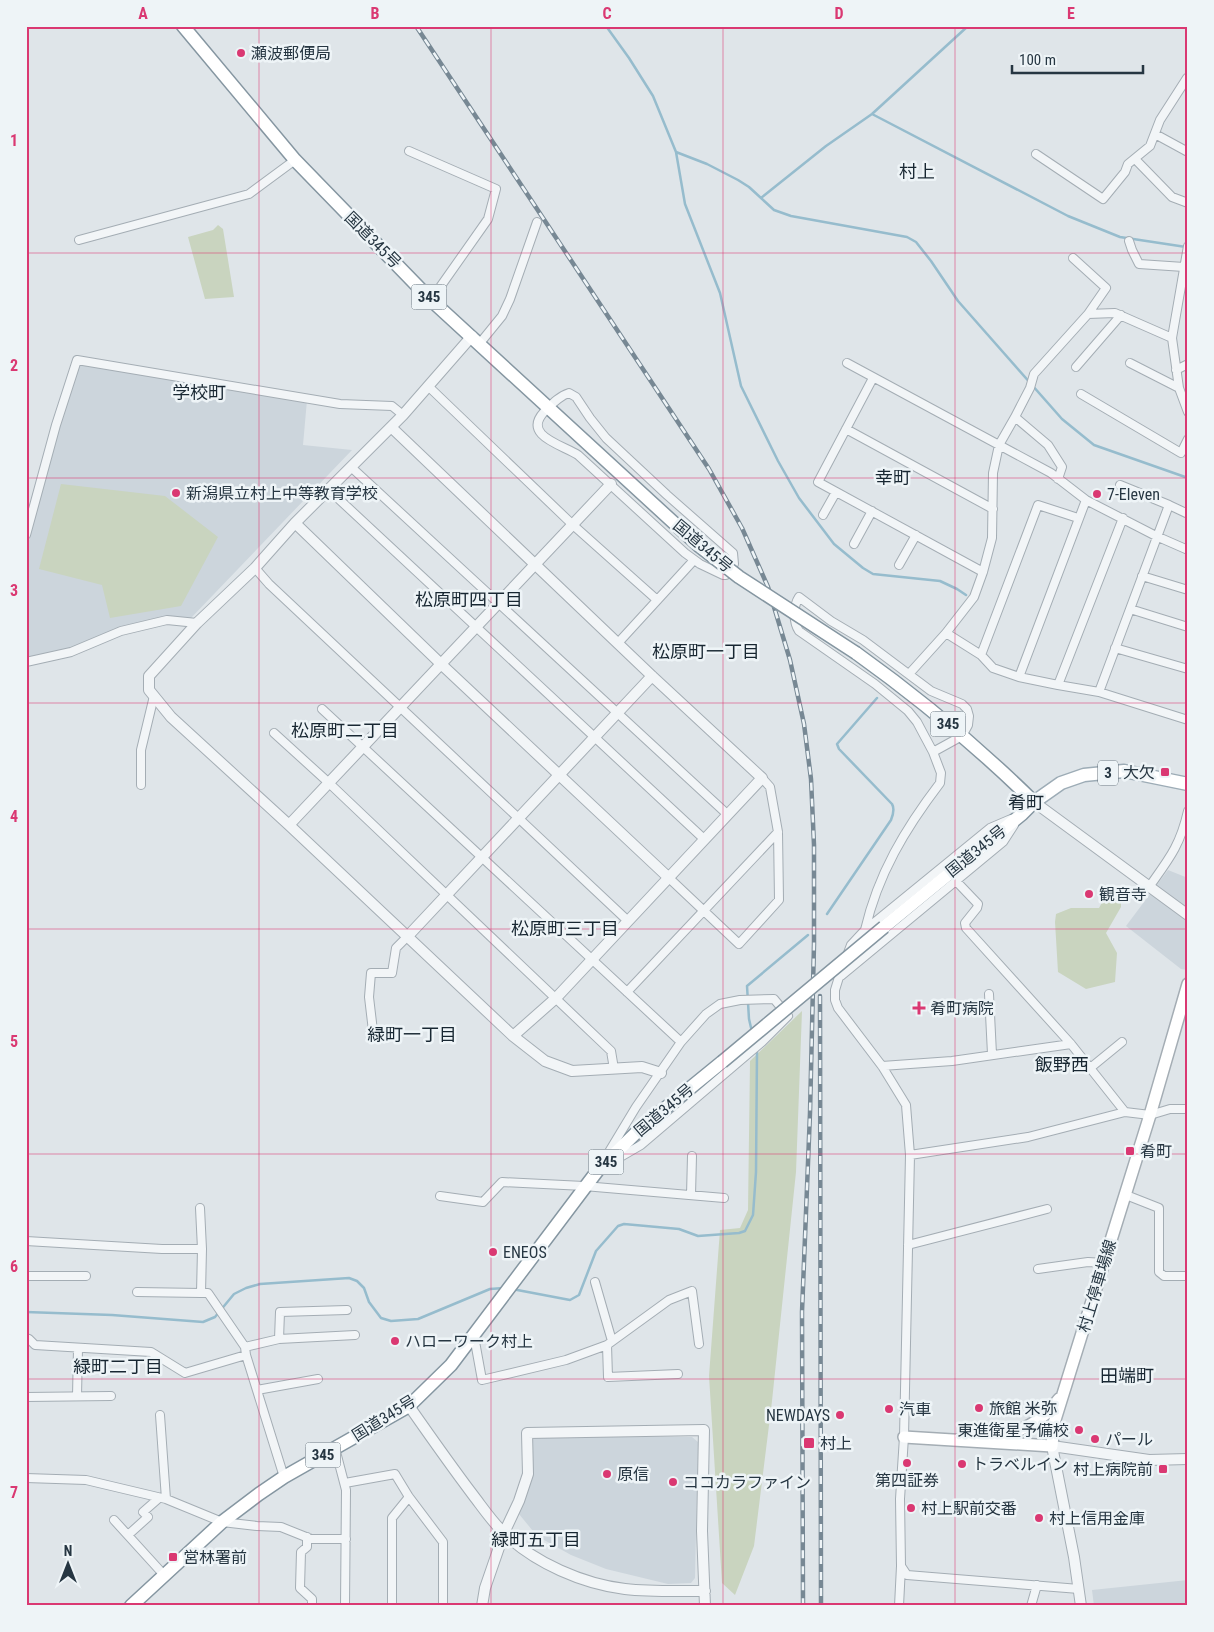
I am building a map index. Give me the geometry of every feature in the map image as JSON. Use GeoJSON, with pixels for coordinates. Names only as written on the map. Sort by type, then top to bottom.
{"type":"FeatureCollection","features":[{"type":"Feature","properties":{"kind":"main road","name":"国道345号"},"geometry":{"type":"LineString","coordinates":[[131,1606],[222,1522],[284,1477],[409,1406],[451,1365],[584,1186],[598,1170],[642,1128],[1022,814],[1034,802],[962,736],[896,682],[856,653],[739,577],[698,544],[548,408],[431,300],[295,160],[183,26]]}},
{"type":"Feature","properties":{"kind":"main road","name":"3"},"geometry":{"type":"LineString","coordinates":[[1034,802],[1061,783],[1084,775],[1124,771],[1188,784]]}},
{"type":"Feature","properties":{"kind":"main road","name":"村上停車場線"},"geometry":{"type":"LineString","coordinates":[[1052,1446],[1054,1423],[1126,1195],[1188,984]]}},
{"type":"Feature","properties":{"kind":"main road"},"geometry":{"type":"LineString","coordinates":[[985,1442],[1020,1431],[1045,1416],[1064,1392]]}},
{"type":"Feature","properties":{"kind":"main road"},"geometry":{"type":"LineString","coordinates":[[904,1437],[1052,1446]]}},
{"type":"Feature","properties":{"kind":"street"},"geometry":{"type":"LineString","coordinates":[[1036,154],[1103,199],[1125,172],[1128,164],[1150,146],[1160,120],[1187,78]]}},
{"type":"Feature","properties":{"kind":"street"},"geometry":{"type":"LineString","coordinates":[[1155,134],[1188,152]]}},
{"type":"Feature","properties":{"kind":"street"},"geometry":{"type":"LineString","coordinates":[[410,151],[496,189],[488,219],[431,300]]}},
{"type":"Feature","properties":{"kind":"street"},"geometry":{"type":"LineString","coordinates":[[1135,159],[1172,197],[1188,203]]}},
{"type":"Feature","properties":{"kind":"street"},"geometry":{"type":"LineString","coordinates":[[79,240],[249,194],[295,160]]}},
{"type":"Feature","properties":{"kind":"street"},"geometry":{"type":"LineString","coordinates":[[537,222],[510,299],[502,316],[428,386],[403,415],[295,523],[255,568],[196,623],[149,676],[149,690],[171,717],[289,825],[513,1036],[545,1061],[572,1071],[642,1068],[661,1073]]}},
{"type":"Feature","properties":{"kind":"street"},"geometry":{"type":"LineString","coordinates":[[1129,241],[1139,264],[1184,267]]}},
{"type":"Feature","properties":{"kind":"street"},"geometry":{"type":"LineString","coordinates":[[1188,246],[1184,267],[1184,282],[1172,338],[1179,388],[1188,412]]}},
{"type":"Feature","properties":{"kind":"street"},"geometry":{"type":"LineString","coordinates":[[909,674],[946,633],[974,597],[992,538],[993,473],[999,445],[1030,388],[1034,374],[1088,314],[1106,288],[1073,258]]}},
{"type":"Feature","properties":{"kind":"street"},"geometry":{"type":"LineString","coordinates":[[1088,314],[1120,314],[1172,338]]}},
{"type":"Feature","properties":{"kind":"street"},"geometry":{"type":"LineString","coordinates":[[1076,367],[1120,314]]}},
{"type":"Feature","properties":{"kind":"street"},"geometry":{"type":"LineString","coordinates":[[26,535],[56,425],[77,360],[340,404],[392,406],[403,415]]}},
{"type":"Feature","properties":{"kind":"street"},"geometry":{"type":"LineString","coordinates":[[847,363],[999,445],[1058,479],[1086,500],[1156,536],[1188,550]]}},
{"type":"Feature","properties":{"kind":"street"},"geometry":{"type":"LineString","coordinates":[[1130,363],[1179,388]]}},
{"type":"Feature","properties":{"kind":"street"},"geometry":{"type":"LineString","coordinates":[[1176,370],[1188,364]]}},
{"type":"Feature","properties":{"kind":"street"},"geometry":{"type":"LineString","coordinates":[[873,378],[818,482],[983,572]]}},
{"type":"Feature","properties":{"kind":"street"},"geometry":{"type":"LineString","coordinates":[[428,386],[573,525],[656,600]]}},
{"type":"Feature","properties":{"kind":"street"},"geometry":{"type":"LineString","coordinates":[[569,393],[576,397],[606,438],[667,495],[734,553],[734,564],[726,575],[723,575],[694,560],[611,484],[570,450],[546,439],[542,435],[538,423],[540,417],[565,394],[569,393]]}},
{"type":"Feature","properties":{"kind":"street"},"geometry":{"type":"LineString","coordinates":[[1081,394],[1180,453],[1188,438]]}},
{"type":"Feature","properties":{"kind":"street"},"geometry":{"type":"LineString","coordinates":[[1015,417],[1048,445],[1062,467],[1058,479]]}},
{"type":"Feature","properties":{"kind":"street"},"geometry":{"type":"LineString","coordinates":[[295,523],[441,664],[739,944],[779,900],[778,832],[770,787],[391,426]]}},
{"type":"Feature","properties":{"kind":"street"},"geometry":{"type":"LineString","coordinates":[[846,429],[993,509]]}},
{"type":"Feature","properties":{"kind":"street"},"geometry":{"type":"LineString","coordinates":[[351,467],[727,814]]}},
{"type":"Feature","properties":{"kind":"street"},"geometry":{"type":"LineString","coordinates":[[289,825],[611,484]]}},
{"type":"Feature","properties":{"kind":"street"},"geometry":{"type":"LineString","coordinates":[[1120,485],[1188,514]]}},
{"type":"Feature","properties":{"kind":"street"},"geometry":{"type":"LineString","coordinates":[[328,489],[704,839]]}},
{"type":"Feature","properties":{"kind":"street"},"geometry":{"type":"LineString","coordinates":[[823,515],[836,492]]}},
{"type":"Feature","properties":{"kind":"street"},"geometry":{"type":"LineString","coordinates":[[1019,677],[1086,500]]}},
{"type":"Feature","properties":{"kind":"street"},"geometry":{"type":"LineString","coordinates":[[981,655],[1038,505],[1078,518]]}},
{"type":"Feature","properties":{"kind":"street"},"geometry":{"type":"LineString","coordinates":[[1099,692],[1169,505]]}},
{"type":"Feature","properties":{"kind":"street"},"geometry":{"type":"LineString","coordinates":[[854,544],[872,511]]}},
{"type":"Feature","properties":{"kind":"street"},"geometry":{"type":"LineString","coordinates":[[1058,686],[1123,518]]}},
{"type":"Feature","properties":{"kind":"street"},"geometry":{"type":"LineString","coordinates":[[899,565],[916,535]]}},
{"type":"Feature","properties":{"kind":"street"},"geometry":{"type":"LineString","coordinates":[[618,643],[694,560]]}},
{"type":"Feature","properties":{"kind":"street"},"geometry":{"type":"LineString","coordinates":[[255,568],[275,590],[399,708],[519,817],[628,921]]}},
{"type":"Feature","properties":{"kind":"street"},"geometry":{"type":"LineString","coordinates":[[1142,576],[1188,590]]}},
{"type":"Feature","properties":{"kind":"street"},"geometry":{"type":"LineString","coordinates":[[865,930],[875,894],[902,838],[941,781],[941,773],[933,752],[917,722],[908,711],[868,679],[799,631],[795,622],[795,603],[799,597],[831,621],[864,640],[932,691],[962,704],[967,709],[969,716],[968,725],[962,736],[933,752]]}},
{"type":"Feature","properties":{"kind":"street"},"geometry":{"type":"LineString","coordinates":[[1130,609],[1188,627]]}},
{"type":"Feature","properties":{"kind":"street"},"geometry":{"type":"LineString","coordinates":[[26,662],[71,652],[121,630],[167,620],[196,623]]}},
{"type":"Feature","properties":{"kind":"street"},"geometry":{"type":"LineString","coordinates":[[946,633],[981,655],[993,668],[1019,677],[1058,686],[1099,692],[1188,720]]}},
{"type":"Feature","properties":{"kind":"street"},"geometry":{"type":"LineString","coordinates":[[1115,648],[1188,668]]}},
{"type":"Feature","properties":{"kind":"street"},"geometry":{"type":"LineString","coordinates":[[373,1031],[369,997],[371,973],[392,973],[396,948],[652,676]]}},
{"type":"Feature","properties":{"kind":"street"},"geometry":{"type":"LineString","coordinates":[[141,785],[141,750],[154,696]]}},
{"type":"Feature","properties":{"kind":"street"},"geometry":{"type":"LineString","coordinates":[[322,709],[681,1042]]}},
{"type":"Feature","properties":{"kind":"street"},"geometry":{"type":"LineString","coordinates":[[274,733],[611,1051],[614,1069]]}},
{"type":"Feature","properties":{"kind":"street"},"geometry":{"type":"LineString","coordinates":[[513,1036],[556,998],[762,778]]}},
{"type":"Feature","properties":{"kind":"street"},"geometry":{"type":"LineString","coordinates":[[1034,802],[1188,915]]}},
{"type":"Feature","properties":{"kind":"street"},"geometry":{"type":"LineString","coordinates":[[1149,887],[1178,844],[1188,811]]}},
{"type":"Feature","properties":{"kind":"street"},"geometry":{"type":"LineString","coordinates":[[899,1606],[901,1566],[900,1499],[904,1437],[910,1155],[906,1105],[882,1066],[838,1008],[835,1000],[835,990],[851,945],[865,930],[990,828],[1022,814]]}},
{"type":"Feature","properties":{"kind":"street"},"geometry":{"type":"LineString","coordinates":[[839,977],[1003,842],[1022,814]]}},
{"type":"Feature","properties":{"kind":"street"},"geometry":{"type":"LineString","coordinates":[[627,992],[778,832]]}},
{"type":"Feature","properties":{"kind":"street"},"geometry":{"type":"LineString","coordinates":[[956,881],[978,904],[965,923],[966,928],[1071,1044],[1125,1112]]}},
{"type":"Feature","properties":{"kind":"street"},"geometry":{"type":"LineString","coordinates":[[989,994],[992,1054]]}},
{"type":"Feature","properties":{"kind":"street"},"geometry":{"type":"LineString","coordinates":[[774,999],[788,1016],[762,1042],[640,1145],[598,1170],[636,1107],[681,1042],[706,1014],[720,1004],[740,1000],[774,999]]}},
{"type":"Feature","properties":{"kind":"street"},"geometry":{"type":"LineString","coordinates":[[1090,1069],[1122,1042]]}},
{"type":"Feature","properties":{"kind":"street"},"geometry":{"type":"LineString","coordinates":[[882,1066],[952,1061],[1071,1044]]}},
{"type":"Feature","properties":{"kind":"street"},"geometry":{"type":"LineString","coordinates":[[910,1155],[1028,1137],[1125,1112],[1150,1115],[1170,1110],[1188,1109]]}},
{"type":"Feature","properties":{"kind":"street"},"geometry":{"type":"LineString","coordinates":[[691,1195],[692,1156]]}},
{"type":"Feature","properties":{"kind":"street"},"geometry":{"type":"LineString","coordinates":[[440,1196],[483,1202],[502,1182],[584,1186],[724,1198]]}},
{"type":"Feature","properties":{"kind":"street"},"geometry":{"type":"LineString","coordinates":[[1126,1195],[1159,1208],[1159,1272],[1164,1276],[1188,1276]]}},
{"type":"Feature","properties":{"kind":"street"},"geometry":{"type":"LineString","coordinates":[[200,1208],[202,1249],[201,1293]]}},
{"type":"Feature","properties":{"kind":"street"},"geometry":{"type":"LineString","coordinates":[[908,1245],[1047,1208]]}},
{"type":"Feature","properties":{"kind":"street"},"geometry":{"type":"LineString","coordinates":[[26,1241],[162,1249],[202,1249]]}},
{"type":"Feature","properties":{"kind":"street"},"geometry":{"type":"LineString","coordinates":[[1038,1269],[1088,1262],[1104,1263]]}},
{"type":"Feature","properties":{"kind":"street"},"geometry":{"type":"LineString","coordinates":[[26,1276],[86,1276]]}},
{"type":"Feature","properties":{"kind":"street"},"geometry":{"type":"LineString","coordinates":[[595,1282],[610,1343],[608,1377],[678,1374]]}},
{"type":"Feature","properties":{"kind":"street"},"geometry":{"type":"LineString","coordinates":[[474,1336],[482,1380],[566,1360],[610,1343],[669,1300],[692,1291],[699,1344]]}},
{"type":"Feature","properties":{"kind":"street"},"geometry":{"type":"LineString","coordinates":[[137,1292],[208,1293],[245,1351],[284,1477]]}},
{"type":"Feature","properties":{"kind":"street"},"geometry":{"type":"LineString","coordinates":[[279,1340],[280,1312],[347,1310]]}},
{"type":"Feature","properties":{"kind":"street"},"geometry":{"type":"LineString","coordinates":[[26,1338],[35,1345],[150,1352],[185,1373],[279,1340],[355,1335]]}},
{"type":"Feature","properties":{"kind":"street"},"geometry":{"type":"LineString","coordinates":[[76,1396],[78,1349]]}},
{"type":"Feature","properties":{"kind":"street"},"geometry":{"type":"LineString","coordinates":[[257,1390],[318,1379]]}},
{"type":"Feature","properties":{"kind":"street"},"geometry":{"type":"LineString","coordinates":[[26,1397],[111,1396]]}},
{"type":"Feature","properties":{"kind":"street"},"geometry":{"type":"LineString","coordinates":[[409,1406],[456,1472],[504,1533],[537,1558],[556,1568],[600,1584],[623,1589],[705,1591]]}},
{"type":"Feature","properties":{"kind":"street"},"geometry":{"type":"LineString","coordinates":[[160,1415],[163,1498]]}},
{"type":"Feature","properties":{"kind":"street"},"geometry":{"type":"LineString","coordinates":[[482,1606],[485,1588],[504,1533],[519,1501],[528,1474],[527,1433],[704,1430],[702,1531],[705,1606]]}},
{"type":"Feature","properties":{"kind":"street"},"geometry":{"type":"LineString","coordinates":[[1081,1606],[1074,1556],[1052,1446],[1149,1460],[1188,1459]]}},
{"type":"Feature","properties":{"kind":"street"},"geometry":{"type":"LineString","coordinates":[[334,1448],[345,1482],[345,1606]]}},
{"type":"Feature","properties":{"kind":"street"},"geometry":{"type":"LineString","coordinates":[[345,1482],[395,1474],[443,1542],[443,1606]]}},
{"type":"Feature","properties":{"kind":"street"},"geometry":{"type":"LineString","coordinates":[[26,1478],[86,1480],[163,1498],[222,1522],[281,1527],[307,1537],[346,1538]]}},
{"type":"Feature","properties":{"kind":"street"},"geometry":{"type":"LineString","coordinates":[[392,1606],[392,1518],[410,1497]]}},
{"type":"Feature","properties":{"kind":"street"},"geometry":{"type":"LineString","coordinates":[[128,1535],[148,1517],[143,1512],[163,1498]]}},
{"type":"Feature","properties":{"kind":"street"},"geometry":{"type":"LineString","coordinates":[[114,1520],[164,1575]]}},
{"type":"Feature","properties":{"kind":"street"},"geometry":{"type":"LineString","coordinates":[[307,1537],[307,1547],[301,1552],[300,1588],[312,1599],[312,1606]]}},
{"type":"Feature","properties":{"kind":"street"},"geometry":{"type":"LineString","coordinates":[[901,1566],[907,1575],[1079,1589]]}},
{"type":"Feature","properties":{"kind":"street"},"geometry":{"type":"LineString","coordinates":[[1031,1606],[1037,1585]]}},
{"type":"Feature","properties":{"kind":"shaded area","name":"新潟県立村上中等教育学校"},"geometry":{"type":"Polygon","coordinates":[[[79,363],[307,400],[303,445],[352,450],[191,618],[175,617],[77,647],[26,659],[26,552],[57,433],[79,363]]]}},
{"type":"Feature","properties":{"kind":"shaded area"},"geometry":{"type":"Polygon","coordinates":[[[1168,870],[1188,878],[1188,970],[1181,969],[1126,926],[1168,870]]]}},
{"type":"Feature","properties":{"kind":"shaded area"},"geometry":{"type":"Polygon","coordinates":[[[536,1437],[692,1437],[698,1442],[695,1578],[691,1583],[668,1584],[606,1569],[571,1555],[537,1536],[519,1514],[519,1509],[532,1476],[532,1440],[536,1437]]]}},
{"type":"Feature","properties":{"kind":"shaded area"},"geometry":{"type":"Polygon","coordinates":[[[1188,1580],[1188,1606],[1094,1606],[1092,1590],[1188,1580]]]}},
{"type":"Feature","properties":{"kind":"green space"},"geometry":{"type":"Polygon","coordinates":[[[218,225],[223,229],[234,297],[205,299],[188,237],[213,230],[218,225]]]}},
{"type":"Feature","properties":{"kind":"green space"},"geometry":{"type":"Polygon","coordinates":[[[61,484],[165,496],[218,537],[181,606],[110,618],[102,585],[39,569],[61,484]]]}},
{"type":"Feature","properties":{"kind":"green space"},"geometry":{"type":"Polygon","coordinates":[[[1111,893],[1121,898],[1121,907],[1106,933],[1117,953],[1115,982],[1086,989],[1058,972],[1056,914],[1071,908],[1099,908],[1105,897],[1111,893]]]}},
{"type":"Feature","properties":{"kind":"green space"},"geometry":{"type":"Polygon","coordinates":[[[802,1011],[796,1172],[772,1401],[754,1546],[735,1595],[722,1583],[709,1376],[720,1230],[740,1228],[748,1210],[750,1061],[802,1011]]]}},
{"type":"Feature","properties":{"kind":"waterway"},"geometry":{"type":"LineString","coordinates":[[606,26],[653,96],[676,152],[685,204],[720,293],[741,386],[778,461],[799,498],[834,544],[873,574],[940,581],[966,595]]}},
{"type":"Feature","properties":{"kind":"waterway"},"geometry":{"type":"LineString","coordinates":[[761,198],[826,146],[872,114],[968,26]]}},
{"type":"Feature","properties":{"kind":"waterway"},"geometry":{"type":"LineString","coordinates":[[872,114],[1068,216],[1120,237],[1186,247]]}},
{"type":"Feature","properties":{"kind":"waterway"},"geometry":{"type":"LineString","coordinates":[[676,152],[707,164],[738,180],[749,187],[774,210],[791,216],[907,237],[916,242],[958,301],[1062,419],[1094,445],[1188,478]]}},
{"type":"Feature","properties":{"kind":"waterway"},"geometry":{"type":"LineString","coordinates":[[827,914],[891,820],[893,814],[892,804],[839,749],[837,744],[877,698]]}},
{"type":"Feature","properties":{"kind":"waterway"},"geometry":{"type":"LineString","coordinates":[[752,1032],[749,1019],[747,986],[808,935]]}},
{"type":"Feature","properties":{"kind":"waterway"},"geometry":{"type":"LineString","coordinates":[[512,1289],[570,1300],[579,1295],[596,1251],[618,1226],[624,1224],[679,1229],[698,1236],[745,1231],[753,1215],[756,1172],[757,1052],[754,1040]]}},
{"type":"Feature","properties":{"kind":"waterway"},"geometry":{"type":"LineString","coordinates":[[26,1312],[112,1315],[203,1322],[215,1317],[234,1294],[246,1288],[260,1284],[349,1278],[357,1281],[364,1288],[369,1302],[381,1318],[391,1321],[418,1319],[490,1289],[504,1288]]}},
{"type":"Feature","properties":{"kind":"railway"},"geometry":{"type":"LineString","coordinates":[[416,26],[709,469],[742,528],[768,587],[790,660],[804,724],[811,779],[814,845],[810,1113],[802,1312],[803,1606]]}},
{"type":"Feature","properties":{"kind":"railway"},"geometry":{"type":"LineString","coordinates":[[820,996],[821,1606]]}},
{"type":"Feature","properties":{"kind":"place","name":"瀬波郵便局"},"geometry":{"type":"Point","coordinates":[241,53]}},
{"type":"Feature","properties":{"kind":"place","name":"新潟県立村上中等教育学校"},"geometry":{"type":"Point","coordinates":[176,493]}},
{"type":"Feature","properties":{"kind":"place","name":"7-Eleven"},"geometry":{"type":"Point","coordinates":[1097,494]}},
{"type":"Feature","properties":{"kind":"place","name":"大欠"},"geometry":{"type":"Point","coordinates":[1165,772]}},
{"type":"Feature","properties":{"kind":"place","name":"観音寺"},"geometry":{"type":"Point","coordinates":[1089,894]}},
{"type":"Feature","properties":{"kind":"place","name":"肴町病院"},"geometry":{"type":"Point","coordinates":[919,1008]}},
{"type":"Feature","properties":{"kind":"place","name":"肴町"},"geometry":{"type":"Point","coordinates":[1130,1151]}},
{"type":"Feature","properties":{"kind":"place","name":"ENEOS"},"geometry":{"type":"Point","coordinates":[493,1252]}},
{"type":"Feature","properties":{"kind":"place","name":"ハローワーク村上"},"geometry":{"type":"Point","coordinates":[395,1341]}},
{"type":"Feature","properties":{"kind":"place","name":"旅館 米弥"},"geometry":{"type":"Point","coordinates":[979,1408]}},
{"type":"Feature","properties":{"kind":"place","name":"汽車"},"geometry":{"type":"Point","coordinates":[889,1409]}},
{"type":"Feature","properties":{"kind":"place","name":"NEWDAYS"},"geometry":{"type":"Point","coordinates":[840,1415]}},
{"type":"Feature","properties":{"kind":"place","name":"東進衛星予備校"},"geometry":{"type":"Point","coordinates":[1079,1430]}},
{"type":"Feature","properties":{"kind":"place","name":"パール"},"geometry":{"type":"Point","coordinates":[1095,1439]}},
{"type":"Feature","properties":{"kind":"place","name":"村上"},"geometry":{"type":"Point","coordinates":[809,1443]}},
{"type":"Feature","properties":{"kind":"place","name":"第四証券"},"geometry":{"type":"Point","coordinates":[907,1463]}},
{"type":"Feature","properties":{"kind":"place","name":"トラベルイン"},"geometry":{"type":"Point","coordinates":[962,1464]}},
{"type":"Feature","properties":{"kind":"place","name":"村上病院前"},"geometry":{"type":"Point","coordinates":[1163,1469]}},
{"type":"Feature","properties":{"kind":"place","name":"原信"},"geometry":{"type":"Point","coordinates":[607,1474]}},
{"type":"Feature","properties":{"kind":"place","name":"ココカラファイン"},"geometry":{"type":"Point","coordinates":[673,1482]}},
{"type":"Feature","properties":{"kind":"place","name":"村上駅前交番"},"geometry":{"type":"Point","coordinates":[911,1508]}},
{"type":"Feature","properties":{"kind":"place","name":"村上信用金庫"},"geometry":{"type":"Point","coordinates":[1039,1518]}},
{"type":"Feature","properties":{"kind":"place","name":"営林署前"},"geometry":{"type":"Point","coordinates":[173,1557]}},
{"type":"Feature","properties":{"kind":"district","name":"村上"},"geometry":{"type":"Point","coordinates":[917,171]}},
{"type":"Feature","properties":{"kind":"district","name":"学校町"},"geometry":{"type":"Point","coordinates":[199,392]}},
{"type":"Feature","properties":{"kind":"district","name":"幸町"},"geometry":{"type":"Point","coordinates":[893,477]}},
{"type":"Feature","properties":{"kind":"district","name":"松原町四丁目"},"geometry":{"type":"Point","coordinates":[469,599]}},
{"type":"Feature","properties":{"kind":"district","name":"松原町一丁目"},"geometry":{"type":"Point","coordinates":[706,651]}},
{"type":"Feature","properties":{"kind":"district","name":"松原町二丁目"},"geometry":{"type":"Point","coordinates":[345,730]}},
{"type":"Feature","properties":{"kind":"district","name":"肴町"},"geometry":{"type":"Point","coordinates":[1026,802]}},
{"type":"Feature","properties":{"kind":"district","name":"松原町三丁目"},"geometry":{"type":"Point","coordinates":[565,928]}},
{"type":"Feature","properties":{"kind":"district","name":"緑町一丁目"},"geometry":{"type":"Point","coordinates":[412,1034]}},
{"type":"Feature","properties":{"kind":"district","name":"飯野西"},"geometry":{"type":"Point","coordinates":[1062,1064]}},
{"type":"Feature","properties":{"kind":"district","name":"緑町二丁目"},"geometry":{"type":"Point","coordinates":[118,1366]}},
{"type":"Feature","properties":{"kind":"district","name":"田端町"},"geometry":{"type":"Point","coordinates":[1127,1375]}},
{"type":"Feature","properties":{"kind":"district","name":"緑町五丁目"},"geometry":{"type":"Point","coordinates":[536,1539]}}]}
